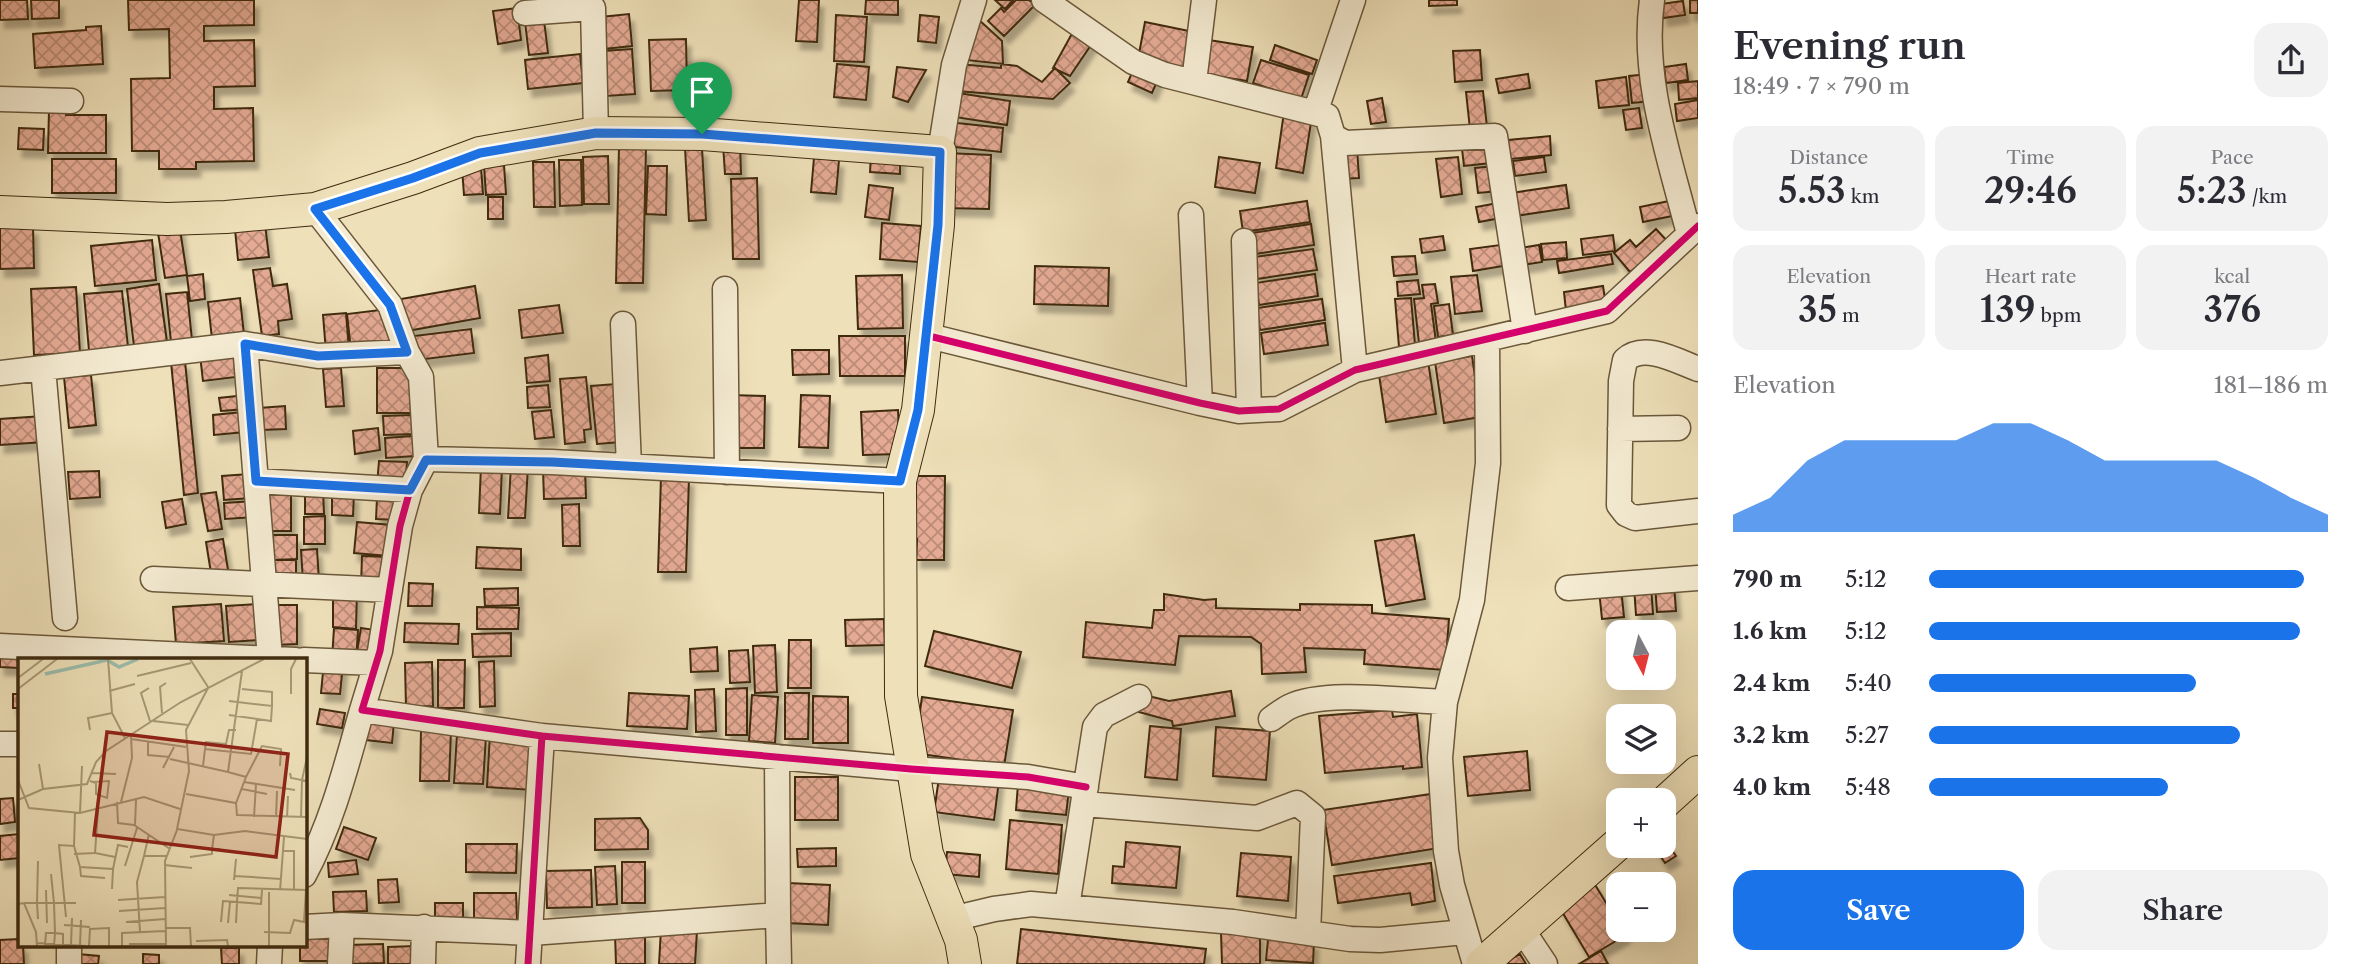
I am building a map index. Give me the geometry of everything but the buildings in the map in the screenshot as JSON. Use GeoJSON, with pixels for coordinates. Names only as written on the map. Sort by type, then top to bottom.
{"type":"FeatureCollection","features":[{"type":"Feature","properties":{"kind":"main road"},"geometry":{"type":"LineString","coordinates":[[0,212],[167,219],[315,209],[413,178],[480,153],[596,133],[702,134],[940,152],[938,225],[918,410],[900,481],[901,696],[927,854],[961,940],[965,964]]}},
{"type":"Feature","properties":{"kind":"main road"},"geometry":{"type":"LineString","coordinates":[[1676,792],[1698,772]]}},
{"type":"Feature","properties":{"kind":"main road"},"geometry":{"type":"LineString","coordinates":[[1482,964],[1606,854]]}},
{"type":"Feature","properties":{"kind":"street"},"geometry":{"type":"LineString","coordinates":[[940,152],[954,65],[974,0]]}},
{"type":"Feature","properties":{"kind":"street"},"geometry":{"type":"LineString","coordinates":[[1044,0],[1133,62],[1165,75],[1327,116],[1333,136],[1356,370]]}},
{"type":"Feature","properties":{"kind":"street"},"geometry":{"type":"LineString","coordinates":[[1194,82],[1204,0]]}},
{"type":"Feature","properties":{"kind":"street"},"geometry":{"type":"LineString","coordinates":[[1315,113],[1353,0]]}},
{"type":"Feature","properties":{"kind":"street"},"geometry":{"type":"LineString","coordinates":[[925,335],[1239,411],[1279,409],[1356,370],[1607,311],[1693,230],[1661,127],[1651,57],[1652,0]]}},
{"type":"Feature","properties":{"kind":"street"},"geometry":{"type":"LineString","coordinates":[[525,13],[593,4],[596,133]]}},
{"type":"Feature","properties":{"kind":"street"},"geometry":{"type":"LineString","coordinates":[[0,99],[71,101]]}},
{"type":"Feature","properties":{"kind":"street"},"geometry":{"type":"LineString","coordinates":[[1333,136],[1345,143],[1495,136],[1525,331]]}},
{"type":"Feature","properties":{"kind":"street"},"geometry":{"type":"LineString","coordinates":[[306,871],[321,844],[339,794],[380,651],[400,526],[410,490],[426,460],[421,377],[407,352],[390,305],[315,209]]}},
{"type":"Feature","properties":{"kind":"street"},"geometry":{"type":"LineString","coordinates":[[1191,215],[1199,403]]}},
{"type":"Feature","properties":{"kind":"street"},"geometry":{"type":"LineString","coordinates":[[1244,241],[1249,410]]}},
{"type":"Feature","properties":{"kind":"street"},"geometry":{"type":"LineString","coordinates":[[725,289],[726,472]]}},
{"type":"Feature","properties":{"kind":"street"},"geometry":{"type":"LineString","coordinates":[[622,324],[629,466]]}},
{"type":"Feature","properties":{"kind":"street"},"geometry":{"type":"LineString","coordinates":[[1475,964],[1452,885],[1446,851],[1440,758],[1445,702],[1472,600],[1488,463],[1487,340]]}},
{"type":"Feature","properties":{"kind":"street"},"geometry":{"type":"LineString","coordinates":[[0,373],[245,344],[318,356],[407,352]]}},
{"type":"Feature","properties":{"kind":"street"},"geometry":{"type":"LineString","coordinates":[[0,646],[36,654],[270,658],[245,344]]}},
{"type":"Feature","properties":{"kind":"street"},"geometry":{"type":"LineString","coordinates":[[1698,369],[1656,353],[1630,356],[1625,360],[1622,373],[1620,429],[1620,509],[1630,517],[1639,518],[1698,511]]}},
{"type":"Feature","properties":{"kind":"street"},"geometry":{"type":"LineString","coordinates":[[43,368],[65,618]]}},
{"type":"Feature","properties":{"kind":"street"},"geometry":{"type":"LineString","coordinates":[[1620,429],[1678,428]]}},
{"type":"Feature","properties":{"kind":"street"},"geometry":{"type":"LineString","coordinates":[[426,460],[629,466],[900,481]]}},
{"type":"Feature","properties":{"kind":"street"},"geometry":{"type":"LineString","coordinates":[[256,481],[410,490]]}},
{"type":"Feature","properties":{"kind":"street"},"geometry":{"type":"LineString","coordinates":[[1568,588],[1698,578]]}},
{"type":"Feature","properties":{"kind":"street"},"geometry":{"type":"LineString","coordinates":[[153,579],[390,590]]}},
{"type":"Feature","properties":{"kind":"street"},"geometry":{"type":"LineString","coordinates":[[306,660],[375,663]]}},
{"type":"Feature","properties":{"kind":"street"},"geometry":{"type":"LineString","coordinates":[[1067,907],[1095,727],[1104,715],[1139,697]]}},
{"type":"Feature","properties":{"kind":"street"},"geometry":{"type":"LineString","coordinates":[[1271,719],[1290,706],[1317,699],[1445,702]]}},
{"type":"Feature","properties":{"kind":"street"},"geometry":{"type":"LineString","coordinates":[[362,710],[542,736],[1028,777],[1085,796],[1258,818],[1297,803],[1312,816],[1308,933]]}},
{"type":"Feature","properties":{"kind":"street"},"geometry":{"type":"LineString","coordinates":[[527,964],[542,736]]}},
{"type":"Feature","properties":{"kind":"street"},"geometry":{"type":"LineString","coordinates":[[0,744],[18,744]]}},
{"type":"Feature","properties":{"kind":"street"},"geometry":{"type":"LineString","coordinates":[[777,757],[779,964]]}},
{"type":"Feature","properties":{"kind":"street"},"geometry":{"type":"LineString","coordinates":[[952,919],[1031,904],[1233,922],[1350,939],[1380,940],[1465,932]]}},
{"type":"Feature","properties":{"kind":"street"},"geometry":{"type":"LineString","coordinates":[[306,927],[424,927],[531,933],[778,915]]}},
{"type":"Feature","properties":{"kind":"street"},"geometry":{"type":"LineString","coordinates":[[340,964],[342,925]]}},
{"type":"Feature","properties":{"kind":"street"},"geometry":{"type":"LineString","coordinates":[[423,964],[424,927]]}},
{"type":"Feature","properties":{"kind":"street"},"geometry":{"type":"LineString","coordinates":[[1521,928],[1545,964]]}},
{"type":"Feature","properties":{"kind":"street"},"geometry":{"type":"LineString","coordinates":[[69,946],[69,964]]}},
{"type":"Feature","properties":{"kind":"street"},"geometry":{"type":"LineString","coordinates":[[269,964],[270,946]]}},
{"type":"Feature","properties":{"kind":"cycle path"},"geometry":{"type":"LineString","coordinates":[[925,335],[1200,403],[1239,411],[1279,409],[1355,370],[1607,311],[1698,226]]}},
{"type":"Feature","properties":{"kind":"cycle path"},"geometry":{"type":"LineString","coordinates":[[542,736],[362,710],[380,651],[400,526],[410,490],[426,459],[552,462],[900,481]]}},
{"type":"Feature","properties":{"kind":"cycle path"},"geometry":{"type":"LineString","coordinates":[[528,964],[542,736],[1028,777],[1086,787]]}},
{"type":"Feature","properties":{"kind":"route"},"geometry":{"type":"LineString","coordinates":[[596,133],[702,134],[940,152],[938,225],[918,410],[900,481],[552,462],[426,460],[410,490],[256,481],[245,344],[318,356],[407,352],[390,305],[315,209],[413,178],[480,153],[596,133]]}}]}
